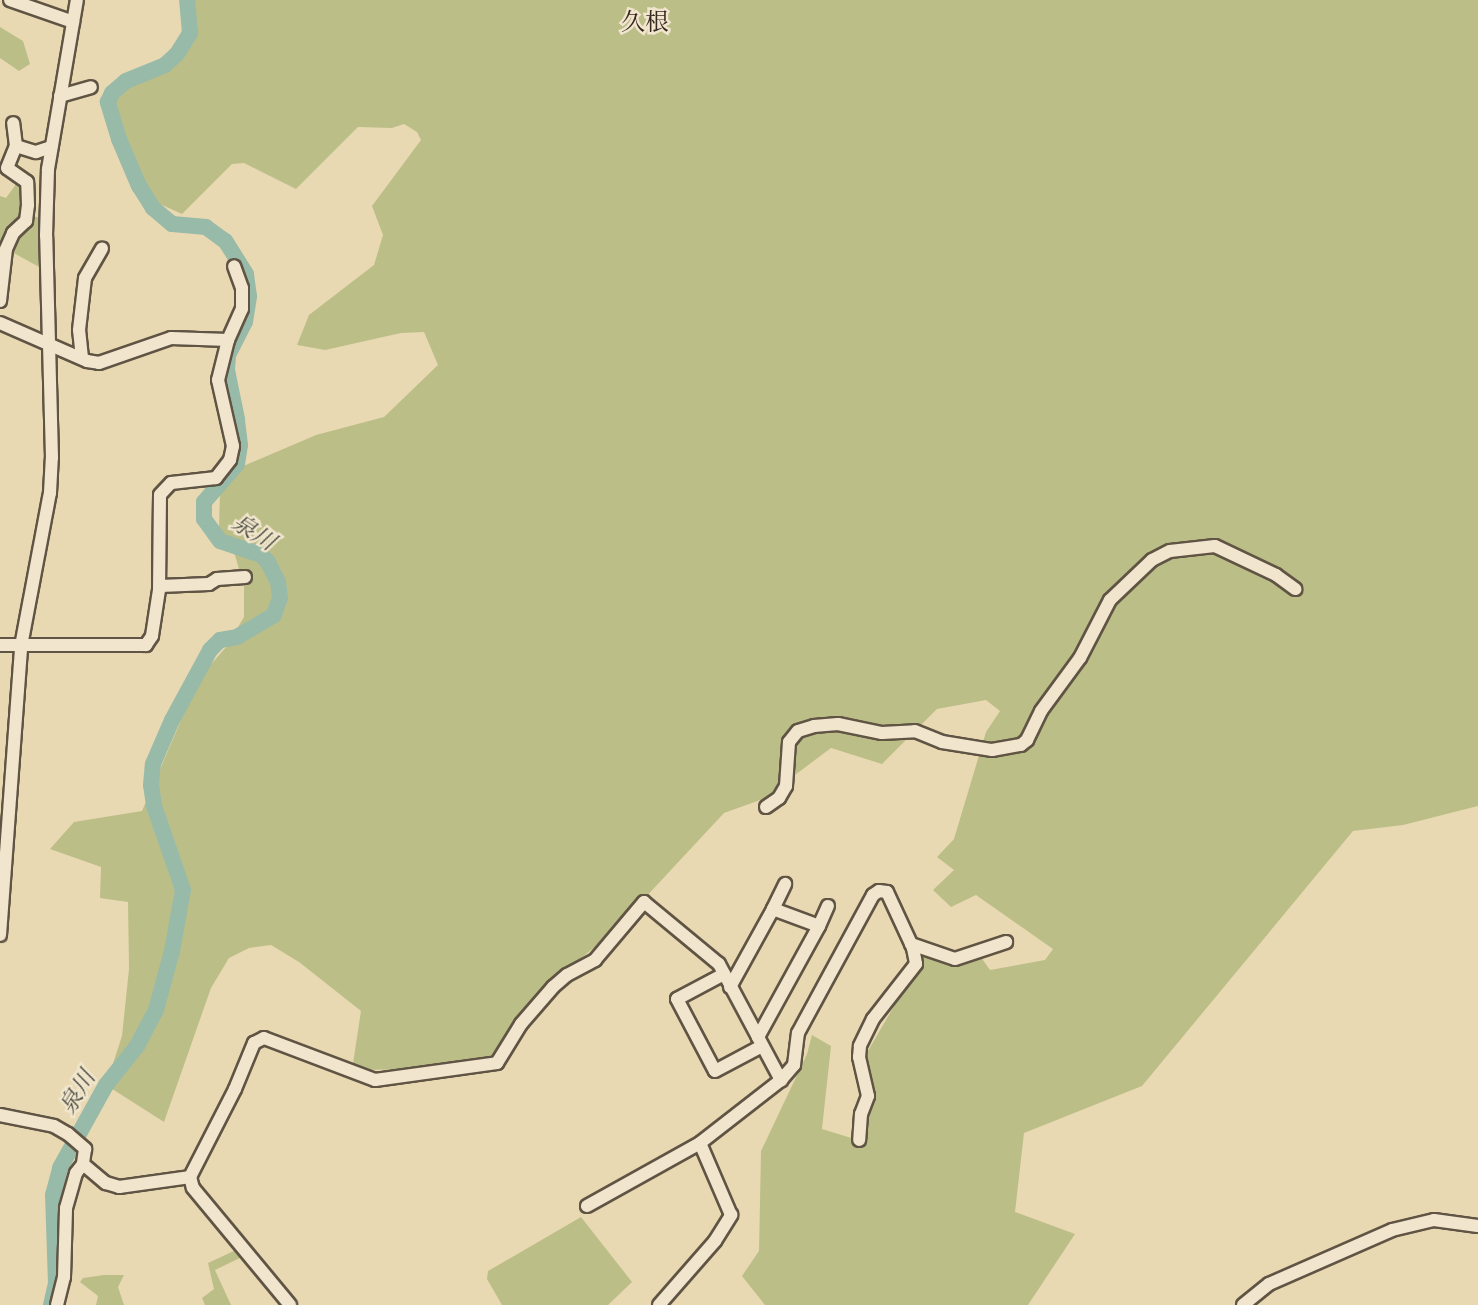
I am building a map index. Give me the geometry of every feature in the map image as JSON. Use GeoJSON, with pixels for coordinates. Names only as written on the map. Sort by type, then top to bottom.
{"type":"FeatureCollection","features":[{"type":"Feature","properties":{"kind":"street"},"geometry":{"type":"LineString","coordinates":[[10,0],[73,22]]}},
{"type":"Feature","properties":{"kind":"street"},"geometry":{"type":"LineString","coordinates":[[0,935],[21,646],[50,494],[46,201],[51,147],[77,0]]}},
{"type":"Feature","properties":{"kind":"street"},"geometry":{"type":"LineString","coordinates":[[60,96],[91,87]]}},
{"type":"Feature","properties":{"kind":"street"},"geometry":{"type":"LineString","coordinates":[[0,301],[3,253],[13,233],[26,221],[28,205],[27,182],[7,168],[16,146],[13,123]]}},
{"type":"Feature","properties":{"kind":"street"},"geometry":{"type":"LineString","coordinates":[[16,146],[36,152],[51,147]]}},
{"type":"Feature","properties":{"kind":"street"},"geometry":{"type":"LineString","coordinates":[[82,358],[79,330],[85,278],[102,249]]}},
{"type":"Feature","properties":{"kind":"street"},"geometry":{"type":"LineString","coordinates":[[0,645],[146,645],[152,636],[160,586],[160,495],[171,483],[206,481],[225,470],[233,446],[237,425],[218,380],[228,340],[242,309],[242,288],[234,266]]}},
{"type":"Feature","properties":{"kind":"street"},"geometry":{"type":"LineString","coordinates":[[0,323],[99,363],[171,338],[228,340]]}},
{"type":"Feature","properties":{"kind":"street"},"geometry":{"type":"LineString","coordinates":[[766,807],[779,798],[786,786],[789,742],[798,731],[814,726],[838,724],[881,733],[915,732],[942,742],[992,750],[1021,745],[1027,740],[1041,711],[1080,658],[1110,600],[1152,560],[1170,551],[1215,546],[1256,565],[1295,589]]}},
{"type":"Feature","properties":{"kind":"street"},"geometry":{"type":"LineString","coordinates":[[160,586],[209,584],[217,579],[245,577]]}},
{"type":"Feature","properties":{"kind":"street"},"geometry":{"type":"LineString","coordinates":[[730,987],[785,884]]}},
{"type":"Feature","properties":{"kind":"street"},"geometry":{"type":"LineString","coordinates":[[587,1206],[700,1143],[781,1080],[794,1065],[798,1033],[873,895],[879,891],[887,892],[911,943],[916,964],[873,1019],[860,1046],[859,1058],[867,1096],[861,1114],[859,1140]]}},
{"type":"Feature","properties":{"kind":"street"},"geometry":{"type":"LineString","coordinates":[[290,1305],[192,1188],[190,1177],[235,1089],[249,1050],[264,1038],[375,1080],[497,1063],[521,1024],[553,988],[567,975],[595,960],[644,902],[710,954],[724,974],[781,1080]]}},
{"type":"Feature","properties":{"kind":"street"},"geometry":{"type":"LineString","coordinates":[[724,974],[677,999],[715,1072],[760,1042],[828,906]]}},
{"type":"Feature","properties":{"kind":"street"},"geometry":{"type":"LineString","coordinates":[[773,909],[819,926]]}},
{"type":"Feature","properties":{"kind":"street"},"geometry":{"type":"LineString","coordinates":[[911,943],[955,959],[1006,942]]}},
{"type":"Feature","properties":{"kind":"street"},"geometry":{"type":"LineString","coordinates":[[0,1115],[54,1126],[85,1149],[83,1164],[76,1173],[66,1208],[64,1277],[57,1305]]}},
{"type":"Feature","properties":{"kind":"street"},"geometry":{"type":"LineString","coordinates":[[659,1305],[715,1241],[731,1215],[700,1143]]}},
{"type":"Feature","properties":{"kind":"street"},"geometry":{"type":"LineString","coordinates":[[83,1164],[106,1183],[119,1186],[190,1177]]}},
{"type":"Feature","properties":{"kind":"street"},"geometry":{"type":"LineString","coordinates":[[1243,1305],[1269,1284],[1392,1230],[1434,1220],[1478,1226]]}},
{"type":"Feature","properties":{"kind":"green space"},"geometry":{"type":"Polygon","coordinates":[[[191,0],[1478,0],[1478,806],[1403,825],[1353,831],[1142,1086],[1024,1133],[1015,1212],[1075,1234],[1028,1305],[765,1305],[742,1276],[759,1251],[761,1151],[807,1054],[812,1035],[831,1046],[822,1129],[858,1140],[865,1056],[918,965],[920,950],[953,961],[978,953],[990,970],[1045,960],[1053,949],[976,895],[951,907],[933,890],[954,870],[937,857],[954,839],[986,732],[1000,711],[986,700],[937,709],[882,764],[831,748],[763,799],[724,813],[616,929],[529,1002],[518,1022],[487,1062],[428,1069],[352,1070],[361,1011],[299,962],[271,945],[249,948],[229,958],[211,988],[164,1122],[106,1085],[122,1036],[129,969],[128,902],[100,898],[101,867],[50,849],[74,822],[142,811],[193,685],[227,646],[244,617],[244,587],[235,555],[219,529],[220,491],[241,467],[316,435],[384,417],[438,365],[424,332],[401,333],[325,350],[297,345],[309,315],[374,265],[383,235],[372,206],[421,140],[417,132],[404,124],[392,128],[358,127],[296,189],[244,163],[232,164],[182,214],[160,204],[125,164],[110,105],[123,85],[175,62],[194,34],[191,0]]]}},
{"type":"Feature","properties":{"kind":"green space"},"geometry":{"type":"Polygon","coordinates":[[[0,27],[23,41],[30,64],[19,71],[0,58],[0,27]]]}},
{"type":"Feature","properties":{"kind":"green space"},"geometry":{"type":"Polygon","coordinates":[[[19,180],[27,185],[22,222],[0,242],[0,196],[6,198],[19,180]]]}},
{"type":"Feature","properties":{"kind":"green space"},"geometry":{"type":"Polygon","coordinates":[[[31,216],[41,218],[41,268],[10,251],[13,233],[31,216]]]}},
{"type":"Feature","properties":{"kind":"green space"},"geometry":{"type":"Polygon","coordinates":[[[581,1217],[632,1282],[608,1305],[502,1305],[487,1279],[488,1271],[581,1217]]]}},
{"type":"Feature","properties":{"kind":"green space"},"geometry":{"type":"Polygon","coordinates":[[[238,1249],[242,1257],[215,1270],[231,1305],[205,1305],[202,1298],[214,1289],[208,1263],[238,1249]]]}},
{"type":"Feature","properties":{"kind":"green space"},"geometry":{"type":"Polygon","coordinates":[[[124,1275],[118,1287],[124,1305],[96,1305],[98,1296],[80,1282],[83,1278],[124,1275]]]}},
{"type":"Feature","properties":{"kind":"waterway","name":"泉川"},"geometry":{"type":"LineString","coordinates":[[51,1305],[56,1284],[53,1195],[60,1168],[106,1085],[137,1046],[156,1010],[172,951],[183,890],[154,806],[151,785],[153,764],[172,720],[210,650],[220,640],[237,637],[274,615],[280,598],[278,582],[268,562],[261,555],[220,541],[204,519],[204,502],[237,464],[240,445],[227,370],[228,355],[245,322],[249,296],[246,274],[225,241],[206,227],[172,224],[153,208],[139,186],[119,139],[108,102],[112,93],[126,81],[165,65],[177,54],[190,33],[187,0]]}},
{"type":"Feature","properties":{"kind":"district","name":"久根"},"geometry":{"type":"Point","coordinates":[645,23]}}]}
